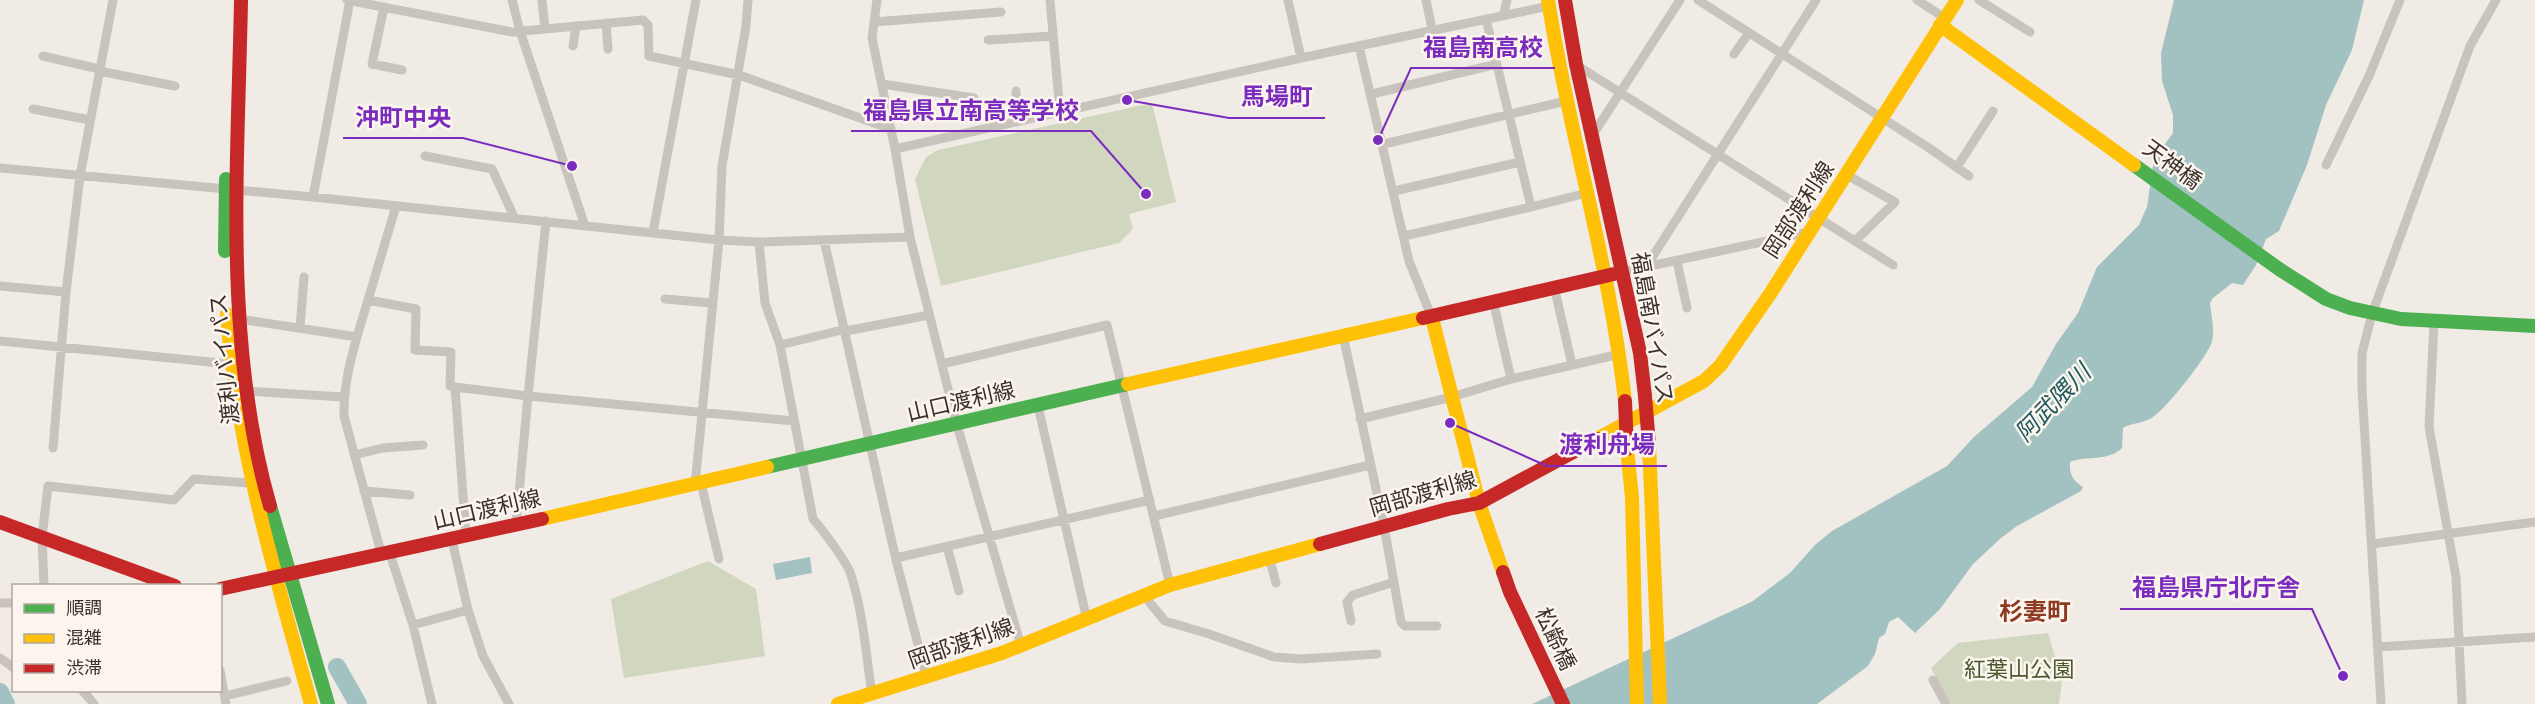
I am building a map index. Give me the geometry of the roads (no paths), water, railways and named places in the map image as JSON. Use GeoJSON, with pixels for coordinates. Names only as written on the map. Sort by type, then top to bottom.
{"type":"FeatureCollection","features":[{"type":"Feature","properties":{"kind":"main road","name":"渡利バイパス"},"geometry":{"type":"LineString","coordinates":[[229,0],[232,191],[239,319],[246,391],[264,484],[328,704]]}},
{"type":"Feature","properties":{"kind":"main road","name":"渡利バイパス"},"geometry":{"type":"LineString","coordinates":[[241,0],[226,282],[230,364],[249,483],[311,704]]}},
{"type":"Feature","properties":{"kind":"main road","name":"福島南バイパス"},"geometry":{"type":"LineString","coordinates":[[1565,0],[1576,64],[1640,353],[1652,495],[1660,704]]}},
{"type":"Feature","properties":{"kind":"main road","name":"岡部渡利線"},"geometry":{"type":"LineString","coordinates":[[838,704],[927,679],[1021,646],[1087,620],[1146,592],[1384,526],[1479,503],[1704,381],[1712,375],[1765,302],[1957,0]]}},
{"type":"Feature","properties":{"kind":"main road","name":"福島南バイパス"},"geometry":{"type":"LineString","coordinates":[[1549,3],[1566,101],[1620,354],[1630,505],[1637,704]]}},
{"type":"Feature","properties":{"kind":"main road","name":"天神橋"},"geometry":{"type":"LineString","coordinates":[[1942,22],[2272,264],[2327,300],[2372,314],[2434,322],[2535,326]]}},
{"type":"Feature","properties":{"kind":"main road","name":"山口渡利線"},"geometry":{"type":"LineString","coordinates":[[222,589],[466,537],[1343,335],[1432,318],[1493,300],[1622,272]]}},
{"type":"Feature","properties":{"kind":"main road"},"geometry":{"type":"LineString","coordinates":[[1432,318],[1479,503]]}},
{"type":"Feature","properties":{"kind":"main road","name":"松齢橋"},"geometry":{"type":"LineString","coordinates":[[1479,503],[1509,592],[1563,704]]}},
{"type":"Feature","properties":{"kind":"main road"},"geometry":{"type":"LineString","coordinates":[[0,522],[172,584]]}},
{"type":"Feature","properties":{"kind":"street"},"geometry":{"type":"LineString","coordinates":[[53,448],[66,292],[80,176],[113,0]]}},
{"type":"Feature","properties":{"kind":"street"},"geometry":{"type":"LineString","coordinates":[[314,197],[349,0],[512,32],[643,20],[648,25],[650,56],[739,75],[891,129]]}},
{"type":"Feature","properties":{"kind":"street"},"geometry":{"type":"LineString","coordinates":[[512,0],[520,31],[585,226]]}},
{"type":"Feature","properties":{"kind":"street"},"geometry":{"type":"LineString","coordinates":[[542,0],[545,29]]}},
{"type":"Feature","properties":{"kind":"street"},"geometry":{"type":"LineString","coordinates":[[653,232],[696,0]]}},
{"type":"Feature","properties":{"kind":"street"},"geometry":{"type":"LineString","coordinates":[[720,560],[698,484],[701,412],[719,240],[722,166],[739,75],[748,0]]}},
{"type":"Feature","properties":{"kind":"street"},"geometry":{"type":"LineString","coordinates":[[877,0],[872,38],[910,237],[957,425],[1021,646]]}},
{"type":"Feature","properties":{"kind":"street"},"geometry":{"type":"LineString","coordinates":[[1050,0],[1060,112]]}},
{"type":"Feature","properties":{"kind":"street"},"geometry":{"type":"LineString","coordinates":[[1288,0],[1301,58]]}},
{"type":"Feature","properties":{"kind":"street"},"geometry":{"type":"LineString","coordinates":[[1425,0],[1432,29]]}},
{"type":"Feature","properties":{"kind":"street"},"geometry":{"type":"LineString","coordinates":[[1504,13],[1507,0]]}},
{"type":"Feature","properties":{"kind":"street"},"geometry":{"type":"LineString","coordinates":[[1592,136],[1622,93],[1680,0]]}},
{"type":"Feature","properties":{"kind":"street"},"geometry":{"type":"LineString","coordinates":[[1698,0],[1710,3],[1749,33],[1882,117],[1969,176]]}},
{"type":"Feature","properties":{"kind":"street"},"geometry":{"type":"LineString","coordinates":[[1646,267],[1816,0]]}},
{"type":"Feature","properties":{"kind":"street"},"geometry":{"type":"LineString","coordinates":[[1917,0],[1942,22]]}},
{"type":"Feature","properties":{"kind":"street"},"geometry":{"type":"LineString","coordinates":[[1979,0],[2030,32]]}},
{"type":"Feature","properties":{"kind":"street"},"geometry":{"type":"LineString","coordinates":[[2326,165],[2369,76],[2400,0]]}},
{"type":"Feature","properties":{"kind":"street"},"geometry":{"type":"LineString","coordinates":[[2382,704],[2362,366],[2364,342],[2372,314],[2470,46],[2496,0]]}},
{"type":"Feature","properties":{"kind":"street"},"geometry":{"type":"LineString","coordinates":[[895,149],[1549,3]]}},
{"type":"Feature","properties":{"kind":"street"},"geometry":{"type":"LineString","coordinates":[[384,7],[372,64],[402,70]]}},
{"type":"Feature","properties":{"kind":"street"},"geometry":{"type":"LineString","coordinates":[[874,22],[1001,12]]}},
{"type":"Feature","properties":{"kind":"street"},"geometry":{"type":"LineString","coordinates":[[1486,18],[1531,207]]}},
{"type":"Feature","properties":{"kind":"street"},"geometry":{"type":"LineString","coordinates":[[606,23],[608,49]]}},
{"type":"Feature","properties":{"kind":"street"},"geometry":{"type":"LineString","coordinates":[[573,46],[576,26]]}},
{"type":"Feature","properties":{"kind":"street"},"geometry":{"type":"LineString","coordinates":[[1734,54],[1749,33]]}},
{"type":"Feature","properties":{"kind":"street"},"geometry":{"type":"LineString","coordinates":[[988,40],[1053,36]]}},
{"type":"Feature","properties":{"kind":"street"},"geometry":{"type":"LineString","coordinates":[[1359,46],[1384,144],[1409,261],[1432,318]]}},
{"type":"Feature","properties":{"kind":"street"},"geometry":{"type":"LineString","coordinates":[[44,57],[175,86]]}},
{"type":"Feature","properties":{"kind":"street"},"geometry":{"type":"LineString","coordinates":[[1372,94],[1497,64]]}},
{"type":"Feature","properties":{"kind":"street"},"geometry":{"type":"LineString","coordinates":[[1576,64],[1893,265]]}},
{"type":"Feature","properties":{"kind":"street"},"geometry":{"type":"LineString","coordinates":[[882,84],[974,98]]}},
{"type":"Feature","properties":{"kind":"street"},"geometry":{"type":"LineString","coordinates":[[1016,91],[1017,122]]}},
{"type":"Feature","properties":{"kind":"street"},"geometry":{"type":"LineString","coordinates":[[1384,144],[1566,101]]}},
{"type":"Feature","properties":{"kind":"street"},"geometry":{"type":"LineString","coordinates":[[33,109],[90,120]]}},
{"type":"Feature","properties":{"kind":"street"},"geometry":{"type":"LineString","coordinates":[[1957,167],[1993,111]]}},
{"type":"Feature","properties":{"kind":"street"},"geometry":{"type":"LineString","coordinates":[[425,156],[492,169],[514,218]]}},
{"type":"Feature","properties":{"kind":"street"},"geometry":{"type":"LineString","coordinates":[[1394,191],[1520,162]]}},
{"type":"Feature","properties":{"kind":"street"},"geometry":{"type":"LineString","coordinates":[[0,168],[314,197],[719,240],[759,242],[910,237]]}},
{"type":"Feature","properties":{"kind":"street"},"geometry":{"type":"LineString","coordinates":[[1847,175],[1895,202],[1855,240]]}},
{"type":"Feature","properties":{"kind":"street"},"geometry":{"type":"LineString","coordinates":[[1404,236],[1587,193]]}},
{"type":"Feature","properties":{"kind":"street"},"geometry":{"type":"LineString","coordinates":[[396,206],[357,337],[344,397],[344,416],[364,491],[412,625],[432,704]]}},
{"type":"Feature","properties":{"kind":"street"},"geometry":{"type":"LineString","coordinates":[[516,525],[546,221]]}},
{"type":"Feature","properties":{"kind":"street"},"geometry":{"type":"LineString","coordinates":[[1622,272],[1809,232]]}},
{"type":"Feature","properties":{"kind":"street"},"geometry":{"type":"LineString","coordinates":[[824,240],[896,558],[927,679]]}},
{"type":"Feature","properties":{"kind":"street"},"geometry":{"type":"LineString","coordinates":[[759,242],[765,303],[780,345],[813,519],[826,533],[832,546],[849,569],[872,694]]}},
{"type":"Feature","properties":{"kind":"street"},"geometry":{"type":"LineString","coordinates":[[1677,261],[1687,308]]}},
{"type":"Feature","properties":{"kind":"street"},"geometry":{"type":"LineString","coordinates":[[300,328],[304,277]]}},
{"type":"Feature","properties":{"kind":"street"},"geometry":{"type":"LineString","coordinates":[[0,286],[66,292]]}},
{"type":"Feature","properties":{"kind":"street"},"geometry":{"type":"LineString","coordinates":[[1554,286],[1572,365]]}},
{"type":"Feature","properties":{"kind":"street"},"geometry":{"type":"LineString","coordinates":[[665,299],[712,303]]}},
{"type":"Feature","properties":{"kind":"street"},"geometry":{"type":"LineString","coordinates":[[368,300],[416,309],[415,350],[450,352],[450,387],[794,421]]}},
{"type":"Feature","properties":{"kind":"street"},"geometry":{"type":"LineString","coordinates":[[1493,300],[1511,379]]}},
{"type":"Feature","properties":{"kind":"street"},"geometry":{"type":"LineString","coordinates":[[780,345],[929,315]]}},
{"type":"Feature","properties":{"kind":"street"},"geometry":{"type":"LineString","coordinates":[[239,319],[357,337]]}},
{"type":"Feature","properties":{"kind":"street"},"geometry":{"type":"LineString","coordinates":[[2434,322],[2429,427],[2456,577],[2462,704]]}},
{"type":"Feature","properties":{"kind":"street"},"geometry":{"type":"LineString","coordinates":[[942,364],[1107,325],[1170,585]]}},
{"type":"Feature","properties":{"kind":"street"},"geometry":{"type":"LineString","coordinates":[[1343,335],[1384,526],[1401,622],[1405,626],[1437,626]]}},
{"type":"Feature","properties":{"kind":"street"},"geometry":{"type":"LineString","coordinates":[[0,341],[230,364]]}},
{"type":"Feature","properties":{"kind":"street"},"geometry":{"type":"LineString","coordinates":[[1360,419],[1452,397],[1511,379],[1620,354]]}},
{"type":"Feature","properties":{"kind":"street"},"geometry":{"type":"LineString","coordinates":[[455,387],[466,537]]}},
{"type":"Feature","properties":{"kind":"street"},"geometry":{"type":"LineString","coordinates":[[246,391],[344,397]]}},
{"type":"Feature","properties":{"kind":"street"},"geometry":{"type":"LineString","coordinates":[[1038,406],[1087,620]]}},
{"type":"Feature","properties":{"kind":"street"},"geometry":{"type":"LineString","coordinates":[[354,455],[383,447],[423,446]]}},
{"type":"Feature","properties":{"kind":"street"},"geometry":{"type":"LineString","coordinates":[[1154,516],[1370,465]]}},
{"type":"Feature","properties":{"kind":"street"},"geometry":{"type":"LineString","coordinates":[[44,584],[42,537],[48,486],[174,500],[194,479],[249,483]]}},
{"type":"Feature","properties":{"kind":"street"},"geometry":{"type":"LineString","coordinates":[[364,491],[410,495]]}},
{"type":"Feature","properties":{"kind":"street"},"geometry":{"type":"LineString","coordinates":[[896,558],[1150,500]]}},
{"type":"Feature","properties":{"kind":"street"},"geometry":{"type":"LineString","coordinates":[[2372,544],[2535,522]]}},
{"type":"Feature","properties":{"kind":"street"},"geometry":{"type":"LineString","coordinates":[[452,540],[468,610],[483,656],[509,704]]}},
{"type":"Feature","properties":{"kind":"street"},"geometry":{"type":"LineString","coordinates":[[947,546],[959,591]]}},
{"type":"Feature","properties":{"kind":"street"},"geometry":{"type":"LineString","coordinates":[[1269,557],[1276,583]]}},
{"type":"Feature","properties":{"kind":"street"},"geometry":{"type":"LineString","coordinates":[[1352,621],[1347,602],[1353,595],[1394,582]]}},
{"type":"Feature","properties":{"kind":"street"},"geometry":{"type":"LineString","coordinates":[[1146,592],[1154,609],[1165,621],[1274,657],[1302,659],[1377,654]]}},
{"type":"Feature","properties":{"kind":"street"},"geometry":{"type":"LineString","coordinates":[[412,625],[468,610]]}},
{"type":"Feature","properties":{"kind":"street"},"geometry":{"type":"LineString","coordinates":[[2378,647],[2535,637]]}},
{"type":"Feature","properties":{"kind":"street"},"geometry":{"type":"LineString","coordinates":[[1933,680],[1946,704]]}},
{"type":"Feature","properties":{"kind":"street"},"geometry":{"type":"LineString","coordinates":[[222,682],[225,700],[287,681]]}},
{"type":"Feature","properties":{"kind":"street"},"geometry":{"type":"LineString","coordinates":[[84,692],[94,704]]}},
{"type":"Feature","properties":{"kind":"water","name":"阿武隈川"},"geometry":{"type":"Polygon","coordinates":[[[2174,0],[2364,0],[2352,50],[2326,105],[2307,165],[2279,231],[2266,239],[2256,265],[2243,285],[2232,283],[2213,298],[2210,303],[2213,336],[2209,348],[2167,404],[2149,419],[2123,428],[2122,448],[2116,452],[2104,457],[2070,462],[2072,477],[2083,487],[2081,491],[2017,526],[2001,538],[1973,564],[1940,609],[1915,633],[1898,617],[1889,622],[1885,634],[1879,638],[1875,654],[1868,666],[1817,704],[1532,704],[1753,601],[1790,573],[1815,545],[1832,531],[1947,466],[1974,437],[2032,387],[2056,344],[2078,313],[2097,267],[2139,225],[2147,207],[2154,159],[2173,133],[2173,115],[2162,81],[2161,53],[2174,0]]]}},
{"type":"Feature","properties":{"kind":"water"},"geometry":{"type":"Polygon","coordinates":[[[810,557],[812,573],[776,580],[773,564],[810,557]]]}},
{"type":"Feature","properties":{"kind":"waterway"},"geometry":{"type":"LineString","coordinates":[[337,667],[358,704]]}},
{"type":"Feature","properties":{"kind":"waterway"},"geometry":{"type":"LineString","coordinates":[[0,692],[6,704]]}},
{"type":"Feature","properties":{"kind":"place","name":"馬場町"},"geometry":{"type":"Point","coordinates":[1127,100]}},
{"type":"Feature","properties":{"kind":"place","name":"福島南高校"},"geometry":{"type":"Point","coordinates":[1378,140]}},
{"type":"Feature","properties":{"kind":"place","name":"沖町中央"},"geometry":{"type":"Point","coordinates":[572,166]}},
{"type":"Feature","properties":{"kind":"place","name":"福島県立南高等学校"},"geometry":{"type":"Point","coordinates":[1146,194]}},
{"type":"Feature","properties":{"kind":"place","name":"渡利舟場"},"geometry":{"type":"Point","coordinates":[1450,423]}},
{"type":"Feature","properties":{"kind":"place","name":"福島県庁北庁舎"},"geometry":{"type":"Point","coordinates":[2343,676]}},
{"type":"Feature","properties":{"kind":"district","name":"杉妻町"},"geometry":{"type":"Point","coordinates":[2035,612]}},
{"type":"Feature","properties":{"kind":"park label","name":"紅葉山公園"},"geometry":{"type":"Point","coordinates":[2019,670]}}]}
